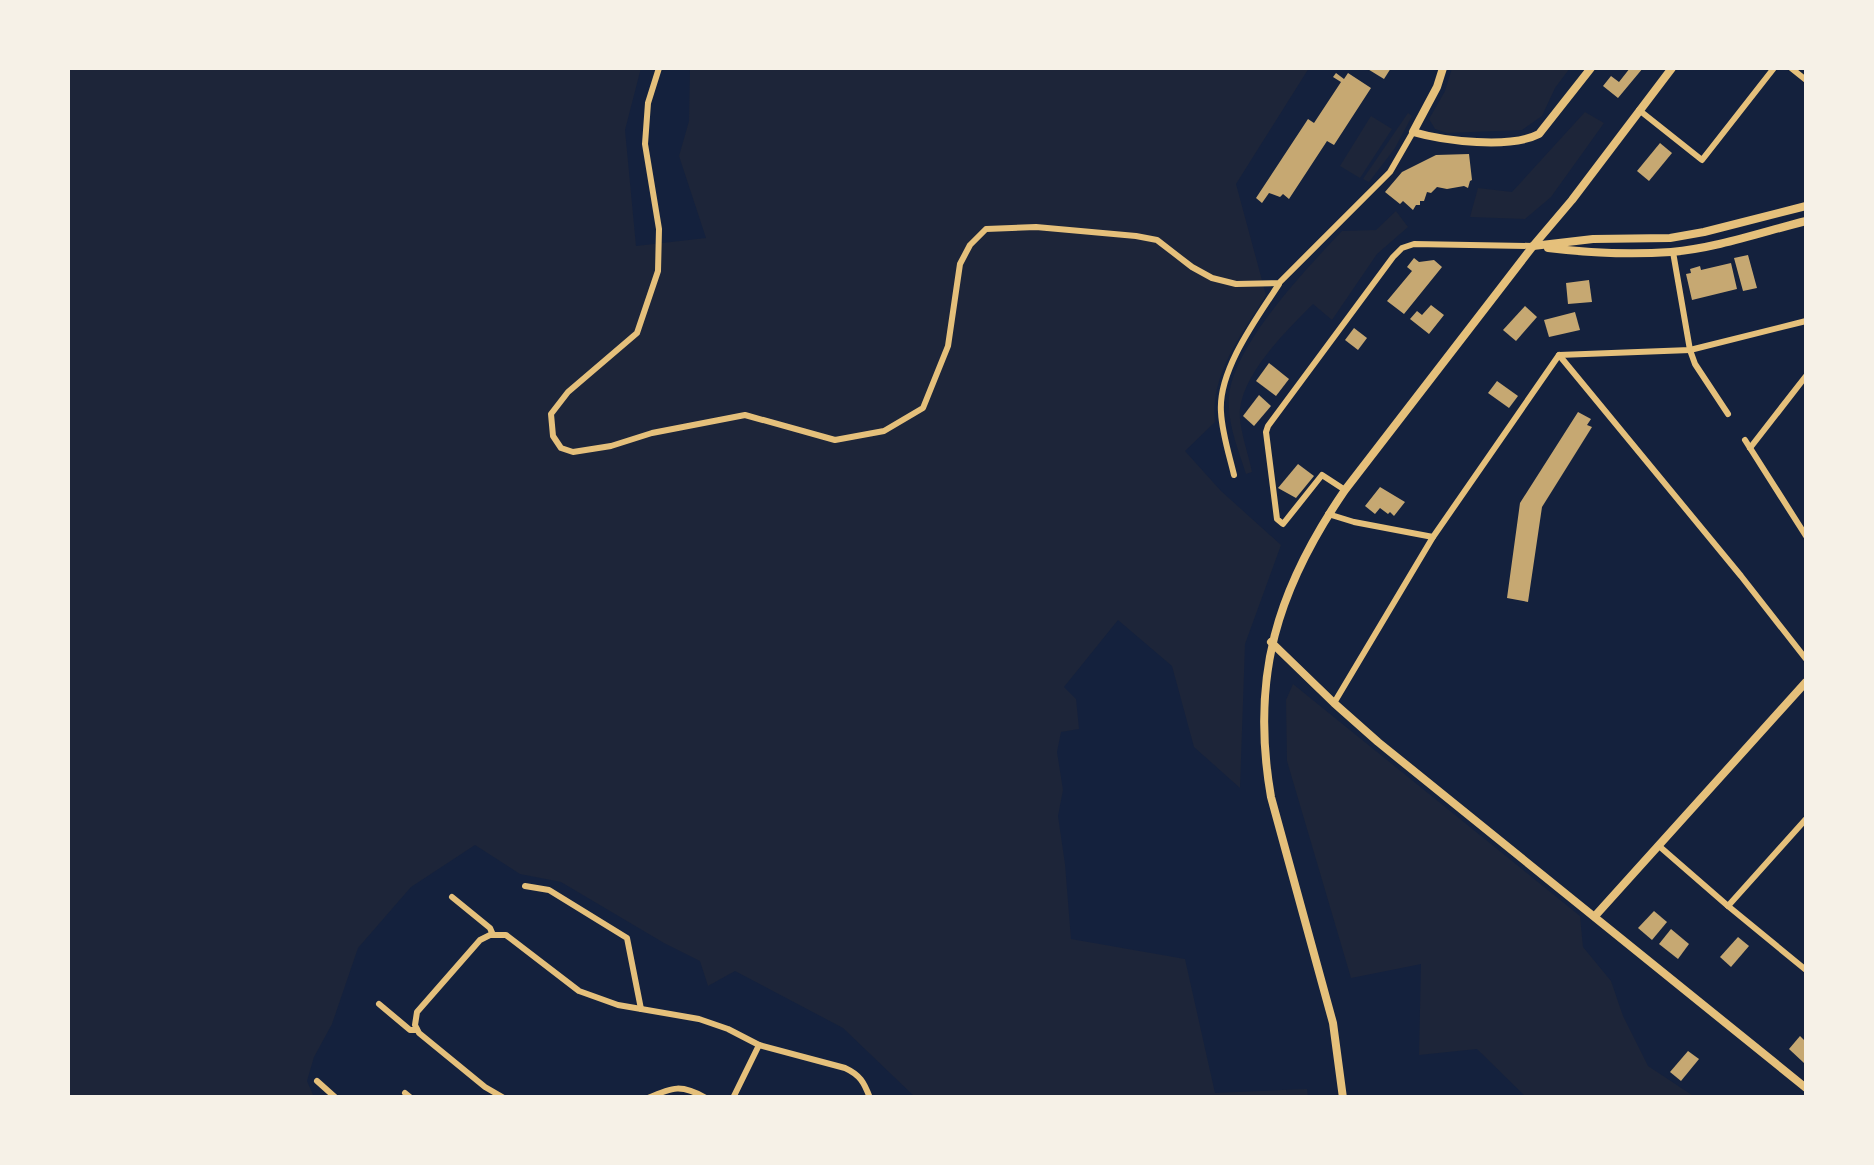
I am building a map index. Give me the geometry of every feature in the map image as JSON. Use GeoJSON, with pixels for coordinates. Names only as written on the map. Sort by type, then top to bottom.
{"type":"FeatureCollection","features":[{"type":"Feature","properties":{"kind":"street"},"geometry":{"type":"LineString","coordinates":[[660,68],[648,103],[645,144],[658,229],[658,271],[637,333],[568,392],[552,414],[553,436],[561,448],[573,452],[611,446],[652,433],[744,415],[835,440],[884,431],[923,408],[948,346],[960,264],[970,245],[986,229],[1036,227],[1136,236],[1157,240],[1192,268],[1212,278],[1236,284],[1279,283]]}},
{"type":"Feature","properties":{"kind":"street"},"geometry":{"type":"LineString","coordinates":[[1234,474],[1220,408],[1228,371],[1279,283],[1390,172],[1443,68]]}},
{"type":"Feature","properties":{"kind":"street"},"geometry":{"type":"LineString","coordinates":[[1413,132],[1440,140],[1530,139],[1539,134],[1591,68]]}},
{"type":"Feature","properties":{"kind":"street"},"geometry":{"type":"LineString","coordinates":[[1343,1098],[1333,1023],[1266,769],[1263,734],[1271,642],[1290,586],[1344,490],[1672,68]]}},
{"type":"Feature","properties":{"kind":"street"},"geometry":{"type":"LineString","coordinates":[[1639,110],[1702,160],[1774,68]]}},
{"type":"Feature","properties":{"kind":"street"},"geometry":{"type":"LineString","coordinates":[[1791,68],[1802,71],[1806,80]]}},
{"type":"Feature","properties":{"kind":"street"},"geometry":{"type":"LineString","coordinates":[[1533,246],[1593,239],[1670,238],[1806,206]]}},
{"type":"Feature","properties":{"kind":"street"},"geometry":{"type":"LineString","coordinates":[[1344,490],[1322,475],[1283,524],[1277,519],[1266,432],[1402,248],[1414,244],[1533,246],[1600,254],[1673,252],[1806,221]]}},
{"type":"Feature","properties":{"kind":"street"},"geometry":{"type":"LineString","coordinates":[[1673,252],[1690,350],[1728,414]]}},
{"type":"Feature","properties":{"kind":"street"},"geometry":{"type":"LineString","coordinates":[[1559,355],[1690,350],[1806,320]]}},
{"type":"Feature","properties":{"kind":"street"},"geometry":{"type":"LineString","coordinates":[[1334,704],[1433,537],[1559,355]]}},
{"type":"Feature","properties":{"kind":"street"},"geometry":{"type":"LineString","coordinates":[[1559,355],[1806,659]]}},
{"type":"Feature","properties":{"kind":"street"},"geometry":{"type":"LineString","coordinates":[[1806,376],[1748,444],[1806,536]]}},
{"type":"Feature","properties":{"kind":"street"},"geometry":{"type":"LineString","coordinates":[[1328,514],[1433,537]]}},
{"type":"Feature","properties":{"kind":"street"},"geometry":{"type":"LineString","coordinates":[[1271,642],[1378,742],[1806,1088]]}},
{"type":"Feature","properties":{"kind":"street"},"geometry":{"type":"LineString","coordinates":[[1595,916],[1806,682]]}},
{"type":"Feature","properties":{"kind":"street"},"geometry":{"type":"LineString","coordinates":[[1728,906],[1806,819]]}},
{"type":"Feature","properties":{"kind":"street"},"geometry":{"type":"LineString","coordinates":[[1659,846],[1806,970]]}},
{"type":"Feature","properties":{"kind":"street"},"geometry":{"type":"LineString","coordinates":[[524,886],[549,890],[627,938],[641,1008]]}},
{"type":"Feature","properties":{"kind":"street"},"geometry":{"type":"LineString","coordinates":[[452,897],[490,928],[493,935]]}},
{"type":"Feature","properties":{"kind":"street"},"geometry":{"type":"LineString","coordinates":[[504,1098],[485,1087],[415,1025],[417,1012],[480,940],[493,935],[506,935],[579,991],[618,1005],[699,1018],[760,1045],[845,1068],[864,1082],[870,1098]]}},
{"type":"Feature","properties":{"kind":"street"},"geometry":{"type":"LineString","coordinates":[[1797,962],[1806,952]]}},
{"type":"Feature","properties":{"kind":"street"},"geometry":{"type":"LineString","coordinates":[[378,1004],[410,1030],[417,1030]]}},
{"type":"Feature","properties":{"kind":"street"},"geometry":{"type":"LineString","coordinates":[[733,1098],[760,1045]]}},
{"type":"Feature","properties":{"kind":"street"},"geometry":{"type":"LineString","coordinates":[[316,1081],[336,1098]]}},
{"type":"Feature","properties":{"kind":"street"},"geometry":{"type":"LineString","coordinates":[[648,1098],[671,1088],[690,1088],[706,1098]]}},
{"type":"Feature","properties":{"kind":"shaded area"},"geometry":{"type":"Polygon","coordinates":[[[68,68],[641,68],[625,130],[636,246],[706,238],[679,156],[689,121],[690,68],[1309,68],[1236,184],[1266,295],[1223,371],[1217,387],[1215,422],[1185,451],[1221,491],[1281,545],[1245,644],[1240,788],[1194,747],[1172,666],[1118,620],[1064,687],[1076,699],[1079,729],[1061,732],[1057,752],[1063,790],[1058,816],[1071,939],[1185,959],[1215,1093],[1307,1089],[1308,1097],[915,1097],[843,1028],[735,971],[708,986],[700,961],[561,882],[520,874],[475,845],[411,887],[358,948],[332,1024],[314,1057],[307,1081],[314,1097],[68,1097],[68,68]]]}},
{"type":"Feature","properties":{"kind":"shaded area"},"geometry":{"type":"Polygon","coordinates":[[[1452,68],[1570,68],[1542,116],[1522,130],[1447,133],[1435,129],[1429,119],[1445,91],[1452,68]]]}},
{"type":"Feature","properties":{"kind":"shaded area"},"geometry":{"type":"Polygon","coordinates":[[[1585,112],[1604,123],[1551,197],[1525,219],[1470,217],[1478,188],[1512,192],[1585,112]]]}},
{"type":"Feature","properties":{"kind":"shaded area"},"geometry":{"type":"Polygon","coordinates":[[[1408,113],[1412,116],[1395,148],[1369,182],[1363,179],[1408,113]]]}},
{"type":"Feature","properties":{"kind":"shaded area"},"geometry":{"type":"Polygon","coordinates":[[[1371,116],[1392,129],[1360,178],[1340,166],[1371,116]]]}},
{"type":"Feature","properties":{"kind":"shaded area"},"geometry":{"type":"Polygon","coordinates":[[[1396,211],[1408,227],[1377,254],[1332,320],[1313,304],[1268,352],[1249,381],[1240,409],[1252,472],[1246,474],[1229,407],[1234,376],[1243,354],[1274,308],[1342,231],[1376,230],[1396,211]]]}},
{"type":"Feature","properties":{"kind":"shaded area"},"geometry":{"type":"Polygon","coordinates":[[[1293,684],[1580,916],[1583,947],[1611,981],[1648,1066],[1695,1097],[1526,1097],[1477,1049],[1419,1055],[1421,964],[1351,978],[1287,761],[1286,700],[1293,684]]]}},
{"type":"Feature","properties":{"kind":"building"},"geometry":{"type":"Polygon","coordinates":[[[1366,68],[1391,68],[1384,79],[1366,68]]]}},
{"type":"Feature","properties":{"kind":"building"},"geometry":{"type":"Polygon","coordinates":[[[1630,68],[1643,68],[1618,98],[1603,86],[1611,76],[1619,82],[1630,68]]]}},
{"type":"Feature","properties":{"kind":"building"},"geometry":{"type":"Polygon","coordinates":[[[1336,73],[1344,79],[1348,73],[1371,88],[1334,145],[1327,141],[1289,199],[1283,194],[1280,197],[1269,193],[1262,203],[1256,198],[1308,119],[1314,123],[1341,82],[1333,77],[1336,73]]]}},
{"type":"Feature","properties":{"kind":"building"},"geometry":{"type":"Polygon","coordinates":[[[1660,143],[1672,153],[1649,181],[1637,171],[1660,143]]]}},
{"type":"Feature","properties":{"kind":"building"},"geometry":{"type":"Polygon","coordinates":[[[1469,154],[1472,180],[1468,188],[1437,187],[1427,192],[1424,201],[1413,210],[1385,192],[1402,172],[1436,155],[1469,154]]]}},
{"type":"Feature","properties":{"kind":"building"},"geometry":{"type":"Polygon","coordinates":[[[1748,255],[1757,288],[1743,291],[1734,258],[1748,255]]]}},
{"type":"Feature","properties":{"kind":"building"},"geometry":{"type":"Polygon","coordinates":[[[1414,258],[1419,262],[1434,260],[1442,267],[1404,314],[1387,301],[1412,271],[1407,267],[1414,258]]]}},
{"type":"Feature","properties":{"kind":"building"},"geometry":{"type":"Polygon","coordinates":[[[1731,263],[1737,289],[1692,300],[1686,274],[1691,273],[1690,269],[1731,263]]]}},
{"type":"Feature","properties":{"kind":"building"},"geometry":{"type":"Polygon","coordinates":[[[1589,280],[1592,302],[1568,304],[1566,283],[1589,280]]]}},
{"type":"Feature","properties":{"kind":"building"},"geometry":{"type":"Polygon","coordinates":[[[1431,305],[1444,315],[1429,334],[1410,319],[1417,311],[1422,315],[1431,305]]]}},
{"type":"Feature","properties":{"kind":"building"},"geometry":{"type":"Polygon","coordinates":[[[1525,306],[1537,317],[1516,341],[1503,330],[1525,306]]]}},
{"type":"Feature","properties":{"kind":"building"},"geometry":{"type":"Polygon","coordinates":[[[1575,312],[1580,330],[1549,337],[1544,320],[1575,312]]]}},
{"type":"Feature","properties":{"kind":"building"},"geometry":{"type":"Polygon","coordinates":[[[1354,328],[1367,338],[1358,350],[1345,340],[1354,328]]]}},
{"type":"Feature","properties":{"kind":"building"},"geometry":{"type":"Polygon","coordinates":[[[1269,363],[1289,379],[1276,396],[1256,381],[1269,363]]]}},
{"type":"Feature","properties":{"kind":"building"},"geometry":{"type":"Polygon","coordinates":[[[1497,381],[1518,396],[1509,408],[1488,393],[1497,381]]]}},
{"type":"Feature","properties":{"kind":"building"},"geometry":{"type":"Polygon","coordinates":[[[1259,395],[1271,406],[1254,426],[1243,416],[1259,395]]]}},
{"type":"Feature","properties":{"kind":"building"},"geometry":{"type":"Polygon","coordinates":[[[1578,412],[1591,419],[1587,425],[1592,427],[1542,507],[1528,602],[1507,598],[1520,503],[1578,412]]]}},
{"type":"Feature","properties":{"kind":"building"},"geometry":{"type":"Polygon","coordinates":[[[1298,464],[1314,476],[1296,498],[1278,488],[1298,464]]]}},
{"type":"Feature","properties":{"kind":"building"},"geometry":{"type":"Polygon","coordinates":[[[1380,487],[1405,502],[1394,516],[1380,508],[1375,514],[1365,506],[1380,487]]]}},
{"type":"Feature","properties":{"kind":"building"},"geometry":{"type":"Polygon","coordinates":[[[1654,911],[1667,922],[1652,940],[1638,928],[1654,911]]]}},
{"type":"Feature","properties":{"kind":"building"},"geometry":{"type":"Polygon","coordinates":[[[1671,929],[1689,944],[1678,959],[1659,944],[1671,929]]]}},
{"type":"Feature","properties":{"kind":"building"},"geometry":{"type":"Polygon","coordinates":[[[1738,937],[1749,946],[1731,967],[1720,957],[1738,937]]]}},
{"type":"Feature","properties":{"kind":"building"},"geometry":{"type":"Polygon","coordinates":[[[1800,1036],[1806,1042],[1804,1063],[1789,1049],[1800,1036]]]}},
{"type":"Feature","properties":{"kind":"building"},"geometry":{"type":"Polygon","coordinates":[[[1688,1051],[1699,1059],[1681,1081],[1670,1072],[1688,1051]]]}}]}
